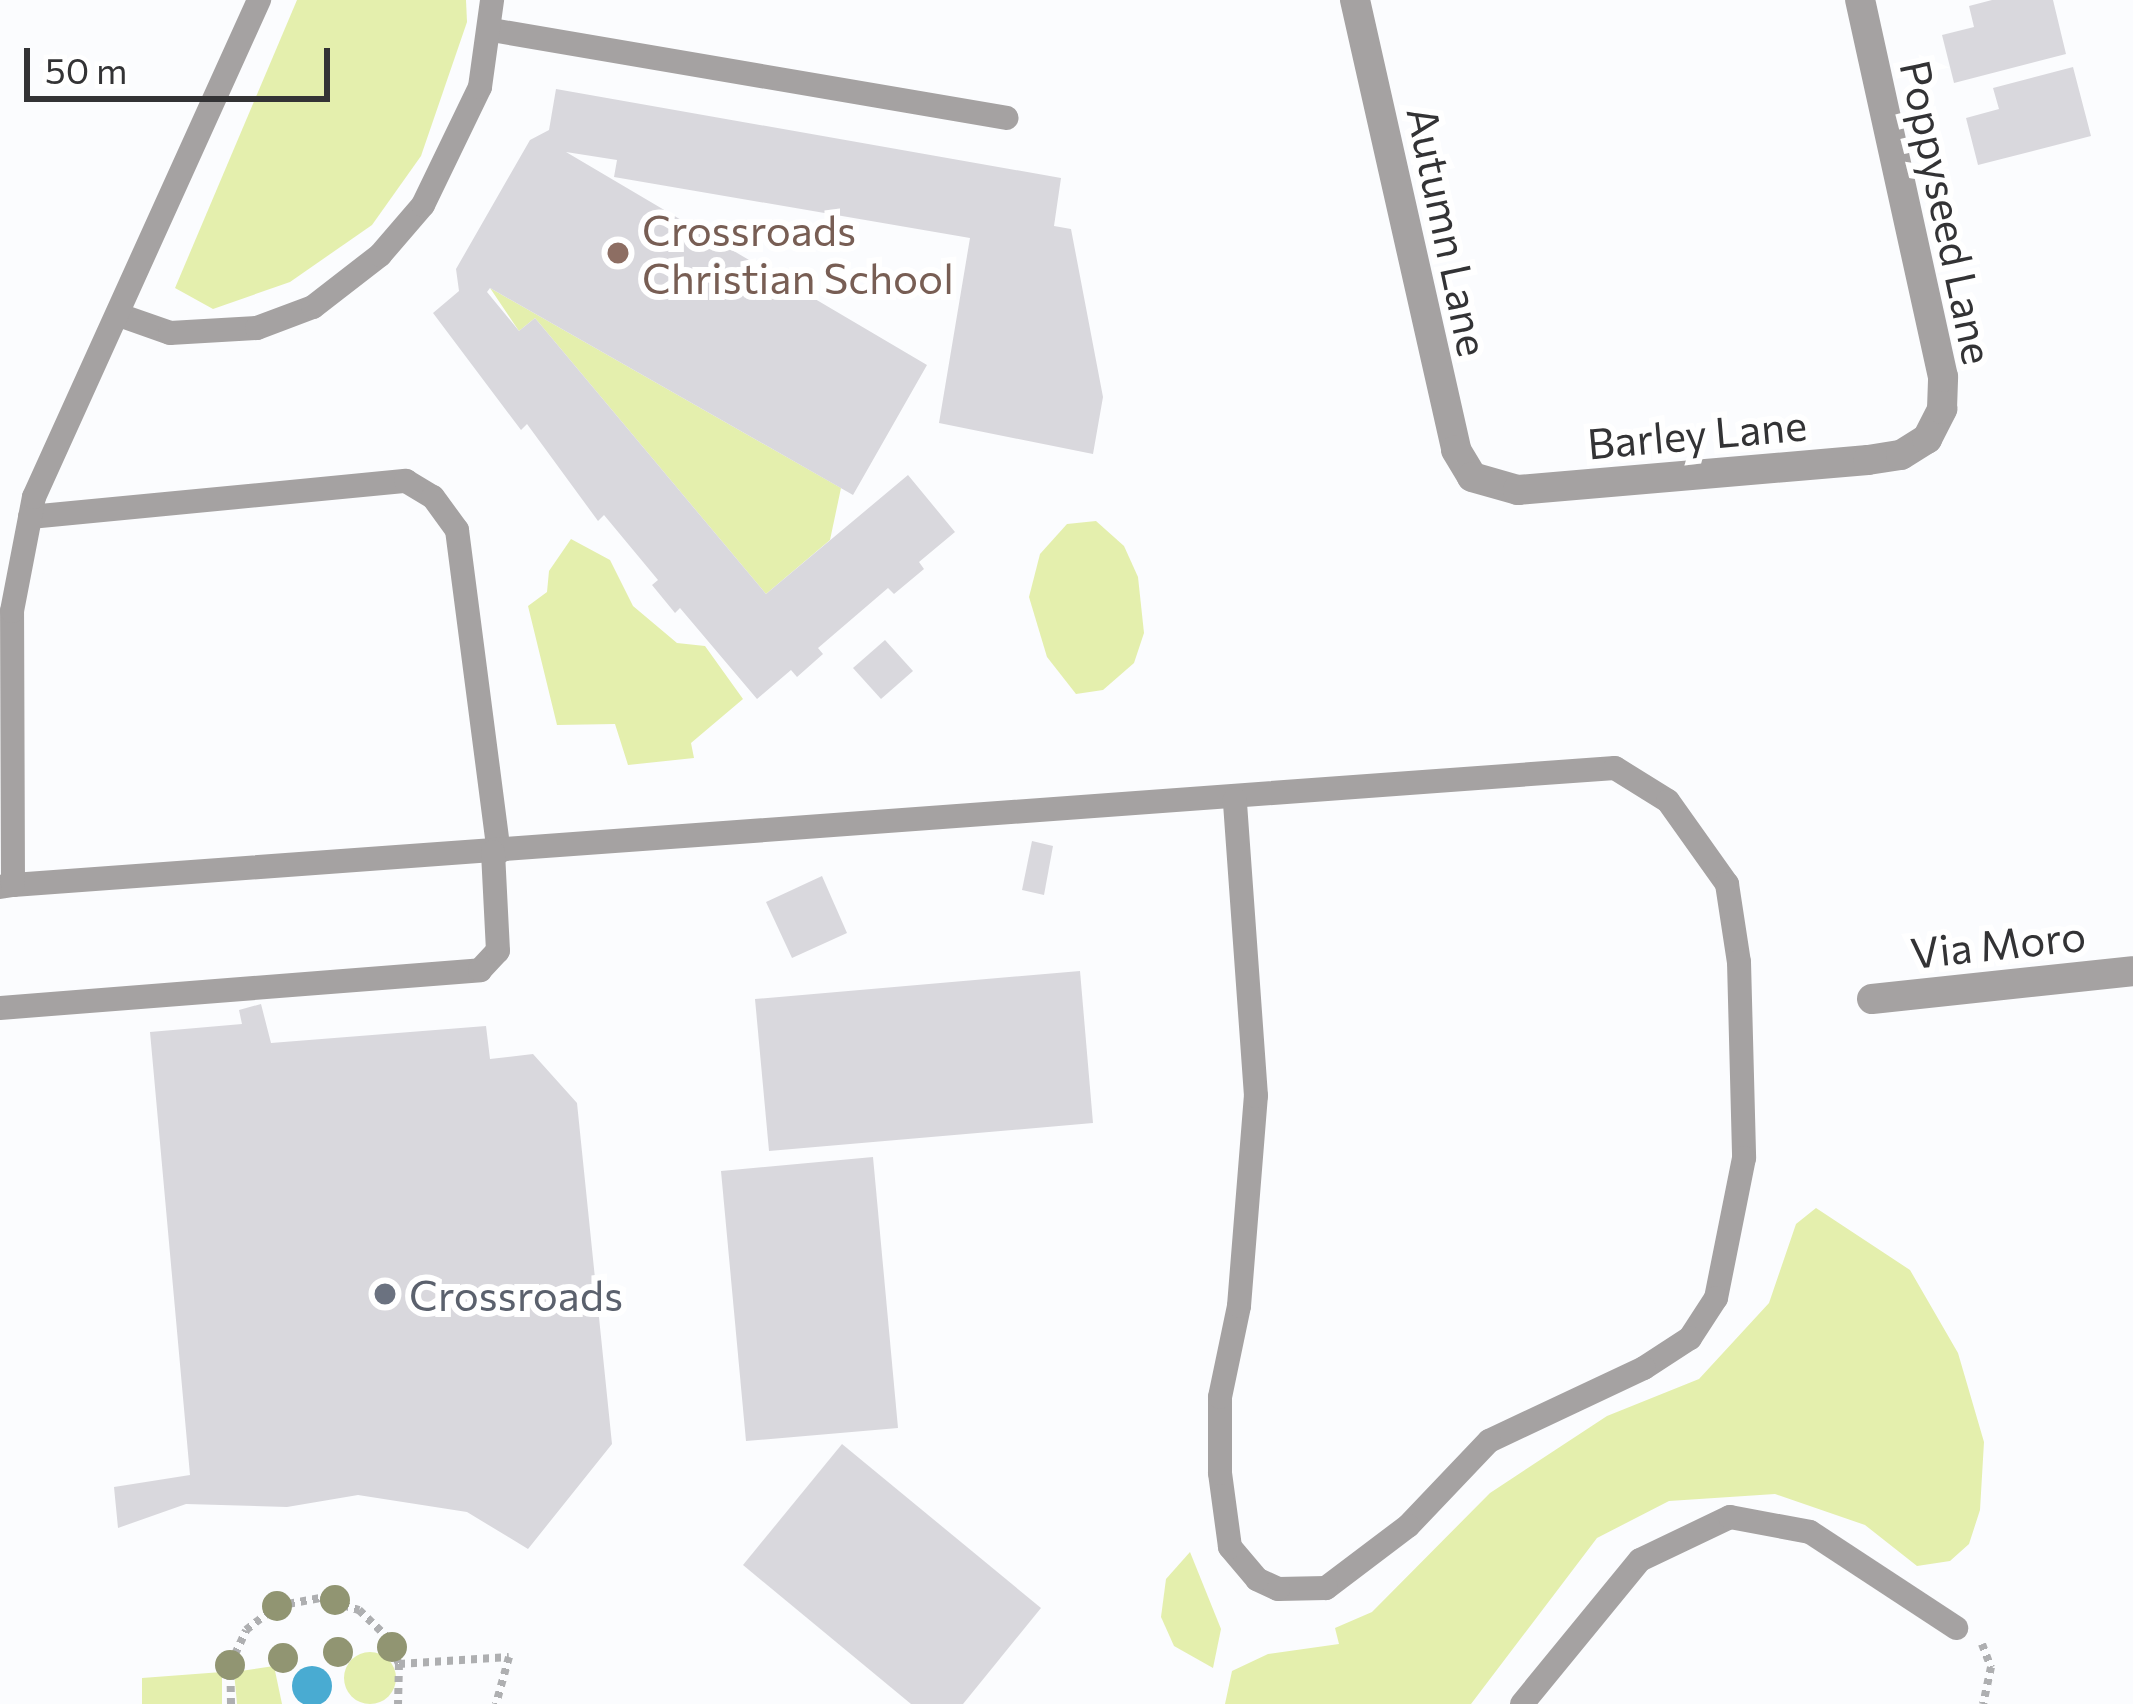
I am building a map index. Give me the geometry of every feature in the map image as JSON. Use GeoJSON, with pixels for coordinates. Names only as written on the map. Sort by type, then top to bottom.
{"type":"FeatureCollection","features":[{"type":"Feature","properties":{"kind":"street","name":"Autumn Lane"},"geometry":{"type":"LineString","coordinates":[[1355,0],[1448,416],[1472,477]]}},
{"type":"Feature","properties":{"kind":"street","name":"Poppyseed Lane"},"geometry":{"type":"LineString","coordinates":[[1860,0],[1943,377],[1942,409],[1927,439]]}},
{"type":"Feature","properties":{"kind":"street","name":"Barley Lane"},"geometry":{"type":"LineString","coordinates":[[1472,477],[1518,490],[1868,460],[1900,455],[1927,439]]}},
{"type":"Feature","properties":{"kind":"street","name":"Via Moro"},"geometry":{"type":"LineString","coordinates":[[1872,999],[2133,971]]}},
{"type":"Feature","properties":{"kind":"lane"},"geometry":{"type":"LineString","coordinates":[[259,0],[30,517],[12,611],[7,886],[1235,800],[1615,768],[1668,801],[1704,843],[1726,884],[1738,962],[1744,1158],[1715,1298],[1690,1338],[1624,1379],[1489,1441],[1408,1526],[1326,1588],[1278,1589],[1257,1580],[1230,1547],[1220,1473],[1220,1397],[1239,1306],[1256,1096],[1235,800]]}},
{"type":"Feature","properties":{"kind":"lane"},"geometry":{"type":"LineString","coordinates":[[119,315],[170,333],[218,336],[313,307],[380,255],[423,205],[480,87],[492,30],[492,0]]}},
{"type":"Feature","properties":{"kind":"lane"},"geometry":{"type":"LineString","coordinates":[[492,30],[1007,118]]}},
{"type":"Feature","properties":{"kind":"lane"},"geometry":{"type":"LineString","coordinates":[[0,1008],[480,970],[498,951],[496,852],[457,530],[433,496],[406,481],[30,517]]}},
{"type":"Feature","properties":{"kind":"lane"},"geometry":{"type":"LineString","coordinates":[[1522,1704],[1640,1560],[1730,1517],[1810,1532],[1956,1628]]}},
{"type":"Feature","properties":{"kind":"path"},"geometry":{"type":"LineString","coordinates":[[231,1704],[236,1647],[260,1616],[290,1601],[320,1598],[358,1610],[386,1636],[399,1664],[398,1704]]}},
{"type":"Feature","properties":{"kind":"path"},"geometry":{"type":"LineString","coordinates":[[1981,1643],[1991,1667],[1983,1704]]}},
{"type":"Feature","properties":{"kind":"path"},"geometry":{"type":"LineString","coordinates":[[399,1664],[509,1657],[496,1704]]}},
{"type":"Feature","properties":{"kind":"green space"},"geometry":{"type":"Polygon","coordinates":[[[297,0],[466,0],[467,22],[421,156],[372,225],[290,282],[213,309],[175,288],[297,0]]]}},
{"type":"Feature","properties":{"kind":"green space"},"geometry":{"type":"Polygon","coordinates":[[[490,288],[841,488],[830,540],[766,594],[535,318],[519,331],[490,288]]]}},
{"type":"Feature","properties":{"kind":"green space"},"geometry":{"type":"Polygon","coordinates":[[[1096,521],[1124,546],[1138,577],[1144,633],[1134,663],[1103,690],[1076,694],[1047,657],[1029,597],[1040,554],[1067,524],[1096,521]]]}},
{"type":"Feature","properties":{"kind":"green space"},"geometry":{"type":"Polygon","coordinates":[[[571,539],[610,560],[633,606],[677,643],[705,646],[743,699],[691,743],[694,758],[628,765],[615,724],[557,725],[528,606],[547,592],[549,571],[571,539]]]}},
{"type":"Feature","properties":{"kind":"green space"},"geometry":{"type":"Polygon","coordinates":[[[1816,1208],[1910,1270],[1958,1353],[1984,1442],[1980,1510],[1969,1544],[1950,1561],[1917,1566],[1865,1525],[1775,1494],[1669,1501],[1597,1538],[1471,1704],[1225,1704],[1232,1671],[1268,1654],[1339,1644],[1335,1628],[1372,1612],[1490,1493],[1607,1416],[1699,1379],[1769,1303],[1796,1224],[1816,1208]]]}},
{"type":"Feature","properties":{"kind":"green space"},"geometry":{"type":"Polygon","coordinates":[[[1190,1552],[1221,1629],[1213,1668],[1174,1646],[1161,1617],[1166,1579],[1190,1552]]]}},
{"type":"Feature","properties":{"kind":"green space"},"geometry":{"type":"Polygon","coordinates":[[[370,1652],[388,1660],[396,1678],[388,1696],[370,1704],[352,1696],[344,1678],[352,1660],[370,1652]]]}},
{"type":"Feature","properties":{"kind":"green space"},"geometry":{"type":"Polygon","coordinates":[[[274,1666],[282,1704],[237,1704],[234,1672],[274,1666]]]}},
{"type":"Feature","properties":{"kind":"green space"},"geometry":{"type":"Polygon","coordinates":[[[222,1672],[222,1704],[142,1704],[142,1678],[222,1672]]]}},
{"type":"Feature","properties":{"kind":"water"},"geometry":{"type":"Polygon","coordinates":[[[312,1666],[326,1672],[332,1686],[326,1700],[312,1706],[298,1700],[292,1686],[298,1672],[312,1666]]]}},
{"type":"Feature","properties":{"kind":"building"},"geometry":{"type":"Polygon","coordinates":[[[1992,0],[2053,0],[2066,54],[1954,83],[1942,35],[1974,27],[1969,6],[1992,0]]]}},
{"type":"Feature","properties":{"kind":"building"},"geometry":{"type":"Polygon","coordinates":[[[2073,67],[2091,136],[1978,165],[1966,118],[1999,109],[1993,88],[2073,67]]]}},
{"type":"Feature","properties":{"kind":"building"},"geometry":{"type":"Polygon","coordinates":[[[556,89],[1061,178],[1054,226],[1071,229],[1103,397],[1093,454],[939,423],[970,238],[614,177],[617,160],[566,152],[927,365],[853,495],[490,288],[487,292],[519,331],[535,318],[766,594],[908,475],[955,532],[919,562],[924,569],[894,594],[888,588],[818,648],[823,654],[797,677],[791,670],[757,699],[680,608],[675,613],[652,585],[658,580],[604,515],[598,521],[527,424],[521,430],[433,313],[459,291],[456,269],[530,140],[549,130],[556,89]]]}},
{"type":"Feature","properties":{"kind":"building"},"geometry":{"type":"Polygon","coordinates":[[[885,640],[913,671],[881,699],[853,668],[885,640]]]}},
{"type":"Feature","properties":{"kind":"building"},"geometry":{"type":"Polygon","coordinates":[[[1032,841],[1053,846],[1044,895],[1022,890],[1032,841]]]}},
{"type":"Feature","properties":{"kind":"building"},"geometry":{"type":"Polygon","coordinates":[[[822,876],[847,933],[792,958],[766,902],[822,876]]]}},
{"type":"Feature","properties":{"kind":"building"},"geometry":{"type":"Polygon","coordinates":[[[1080,971],[1093,1123],[769,1151],[755,999],[1080,971]]]}},
{"type":"Feature","properties":{"kind":"building","name":"Crossroads"},"geometry":{"type":"Polygon","coordinates":[[[261,1004],[271,1043],[486,1026],[490,1059],[533,1054],[577,1103],[612,1444],[528,1549],[467,1512],[358,1495],[287,1507],[186,1504],[118,1528],[114,1487],[190,1475],[150,1032],[242,1024],[239,1010],[261,1004]]]}},
{"type":"Feature","properties":{"kind":"building"},"geometry":{"type":"Polygon","coordinates":[[[873,1157],[898,1428],[746,1441],[721,1171],[873,1157]]]}},
{"type":"Feature","properties":{"kind":"building"},"geometry":{"type":"Polygon","coordinates":[[[842,1444],[1041,1608],[963,1704],[911,1704],[743,1565],[842,1444]]]}},
{"type":"Feature","properties":{"kind":"place","name":"Crossroads Christian School"},"geometry":{"type":"Point","coordinates":[618,253]}},
{"type":"Feature","properties":{"kind":"place","name":"Crossroads"},"geometry":{"type":"Point","coordinates":[385,1294]}}]}
